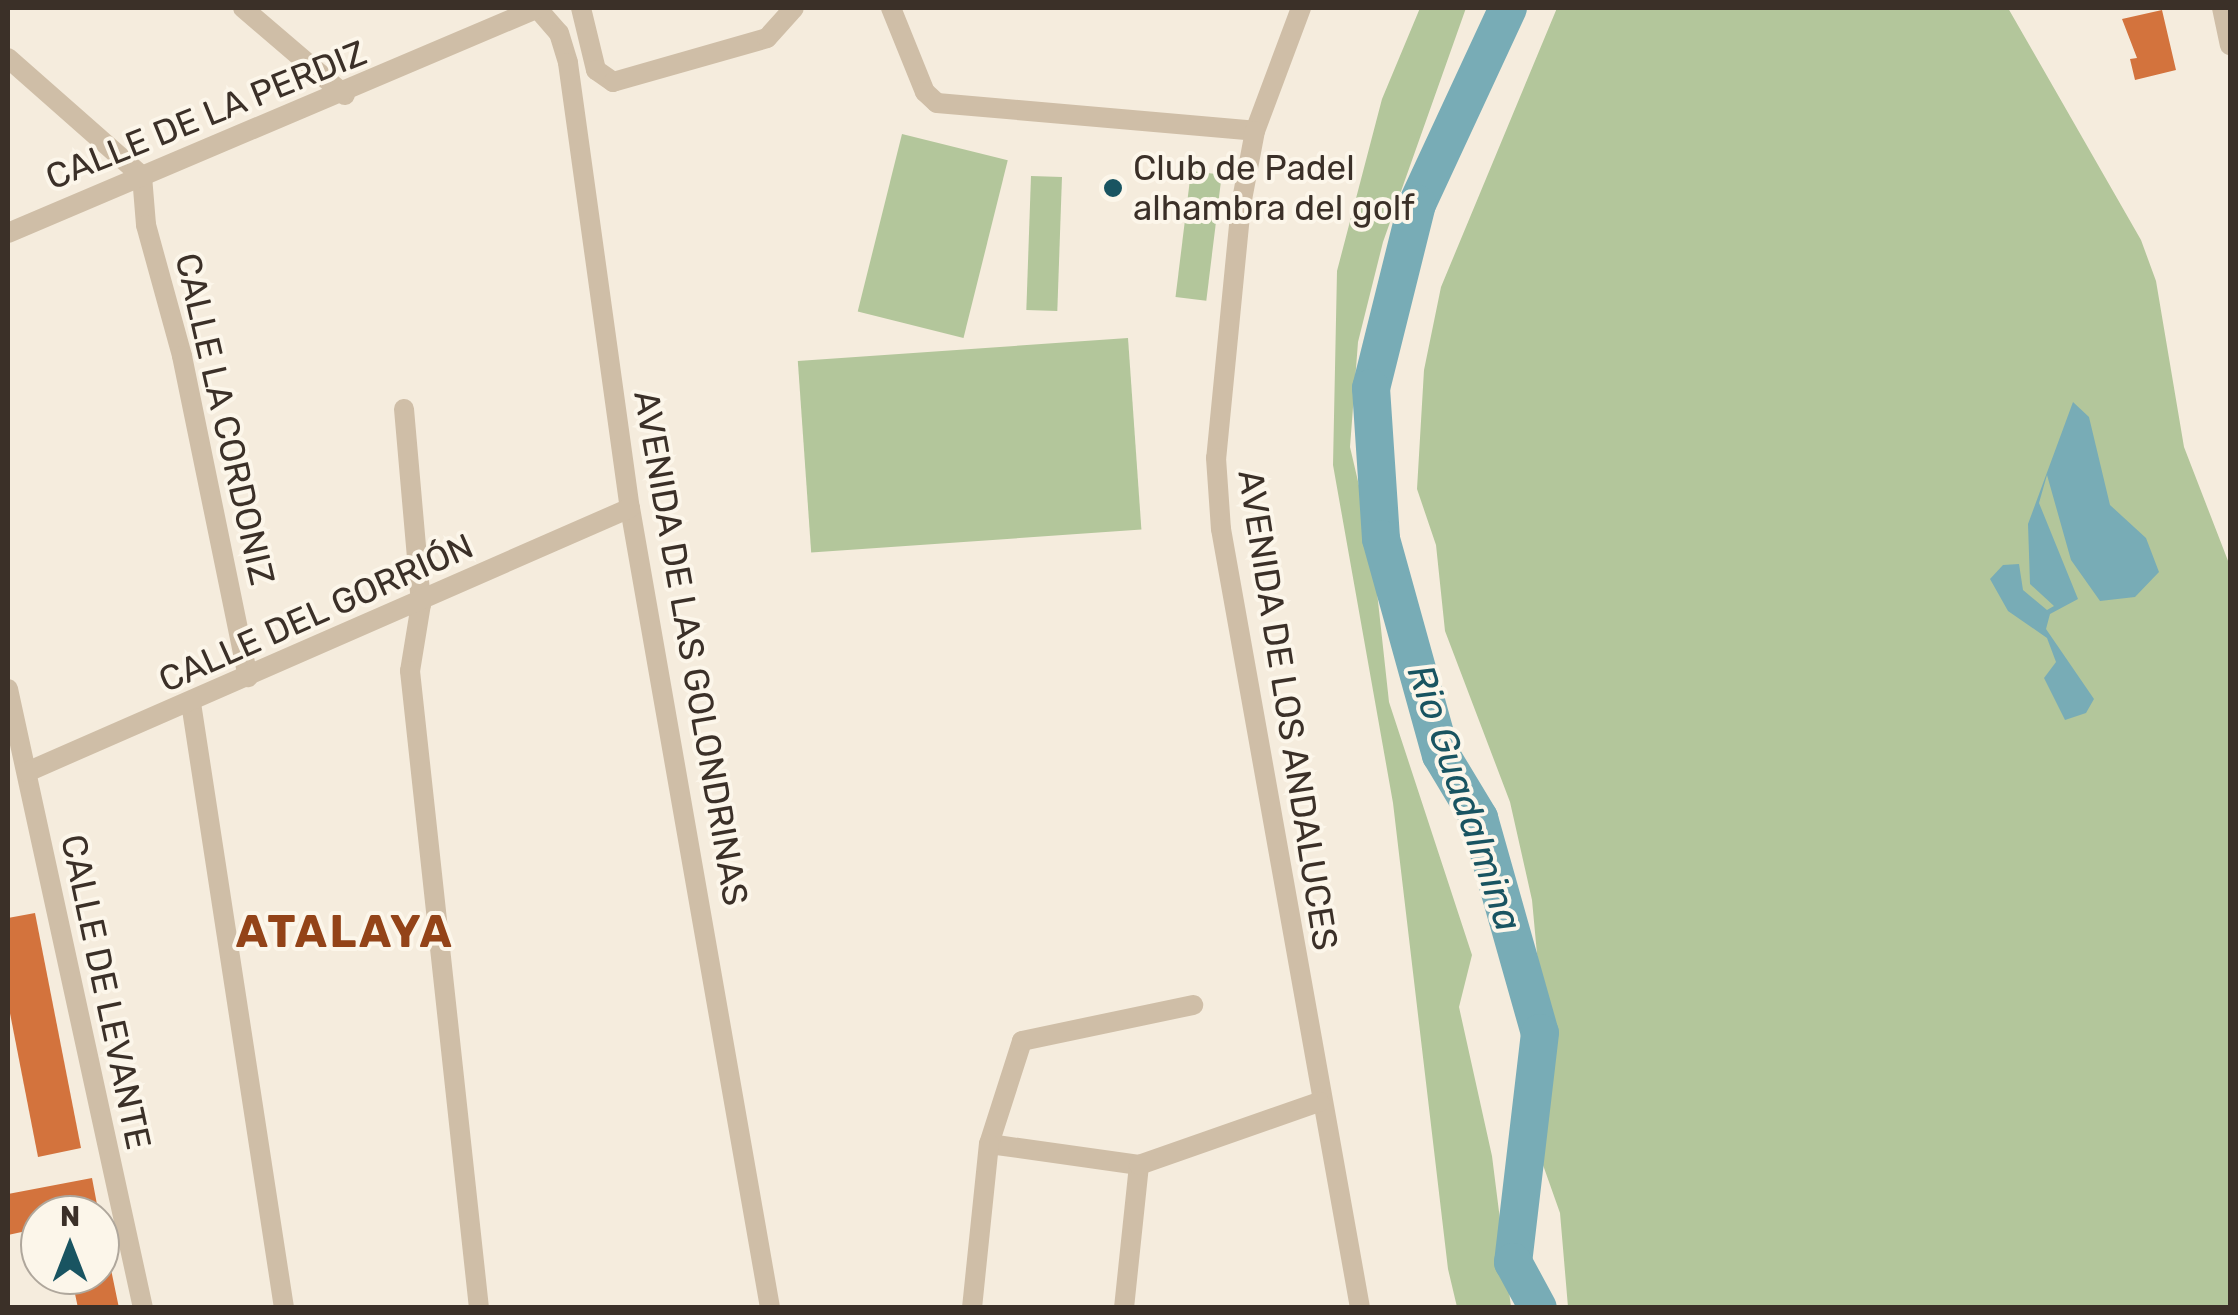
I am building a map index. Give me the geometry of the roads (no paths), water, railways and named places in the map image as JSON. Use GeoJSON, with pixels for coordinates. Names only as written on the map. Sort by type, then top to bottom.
{"type":"FeatureCollection","features":[{"type":"Feature","properties":{"kind":"street"},"geometry":{"type":"LineString","coordinates":[[243,8],[345,95]]}},
{"type":"Feature","properties":{"kind":"street","name":"CALLE DE LA PERDIZ"},"geometry":{"type":"LineString","coordinates":[[8,233],[345,95],[538,8]]}},
{"type":"Feature","properties":{"kind":"street","name":"AVENIDA DE LAS GOLONDRINAS"},"geometry":{"type":"LineString","coordinates":[[538,8],[559,33],[568,63],[630,508],[770,1308]]}},
{"type":"Feature","properties":{"kind":"street"},"geometry":{"type":"LineString","coordinates":[[580,8],[596,70],[612,82],[767,38],[794,8]]}},
{"type":"Feature","properties":{"kind":"street"},"geometry":{"type":"LineString","coordinates":[[891,8],[924,92],[937,103],[1255,131]]}},
{"type":"Feature","properties":{"kind":"street","name":"AVENIDA DE LOS ANDALUCES"},"geometry":{"type":"LineString","coordinates":[[1301,8],[1255,131],[1216,458],[1221,529],[1319,1102],[1360,1308]]}},
{"type":"Feature","properties":{"kind":"street"},"geometry":{"type":"LineString","coordinates":[[2222,8],[2230,46]]}},
{"type":"Feature","properties":{"kind":"street"},"geometry":{"type":"LineString","coordinates":[[8,58],[142,176]]}},
{"type":"Feature","properties":{"kind":"street","name":"CALLE LA CORDONIZ"},"geometry":{"type":"LineString","coordinates":[[142,176],[146,225],[186,375],[248,677]]}},
{"type":"Feature","properties":{"kind":"street"},"geometry":{"type":"LineString","coordinates":[[404,409],[421,604],[410,671],[479,1308]]}},
{"type":"Feature","properties":{"kind":"street","name":"CALLE DEL GORRIÓN"},"geometry":{"type":"LineString","coordinates":[[27,772],[421,604],[630,508]]}},
{"type":"Feature","properties":{"kind":"street","name":"CALLE DE LEVANTE"},"geometry":{"type":"LineString","coordinates":[[8,689],[142,1308]]}},
{"type":"Feature","properties":{"kind":"street"},"geometry":{"type":"LineString","coordinates":[[191,703],[284,1308]]}},
{"type":"Feature","properties":{"kind":"street"},"geometry":{"type":"LineString","coordinates":[[972,1308],[989,1144],[1022,1041],[1194,1005]]}},
{"type":"Feature","properties":{"kind":"street"},"geometry":{"type":"LineString","coordinates":[[989,1144],[1139,1165],[1319,1102]]}},
{"type":"Feature","properties":{"kind":"street"},"geometry":{"type":"LineString","coordinates":[[1124,1308],[1139,1165]]}},
{"type":"Feature","properties":{"kind":"water"},"geometry":{"type":"Polygon","coordinates":[[[2073,402],[2089,417],[2110,505],[2146,538],[2159,572],[2135,597],[2100,601],[2071,560],[2047,475],[2039,503],[2078,599],[2050,614],[2046,629],[2094,699],[2086,713],[2065,720],[2044,678],[2056,662],[2047,638],[2008,611],[1990,579],[2003,565],[2019,564],[2023,590],[2047,610],[2054,606],[2030,584],[2028,524],[2073,402]]]}},
{"type":"Feature","properties":{"kind":"waterway","name":"Rio Guadalmina"},"geometry":{"type":"LineString","coordinates":[[1508,8],[1417,204],[1371,388],[1381,539],[1441,755],[1479,818],[1540,1033],[1513,1262],[1538,1308]]}},
{"type":"Feature","properties":{"kind":"place","name":"Club de Padel alhambra del golf"},"geometry":{"type":"Point","coordinates":[1113,188]}},
{"type":"Feature","properties":{"kind":"district","name":"ATALAYA"},"geometry":{"type":"Point","coordinates":[345,932]}}]}
